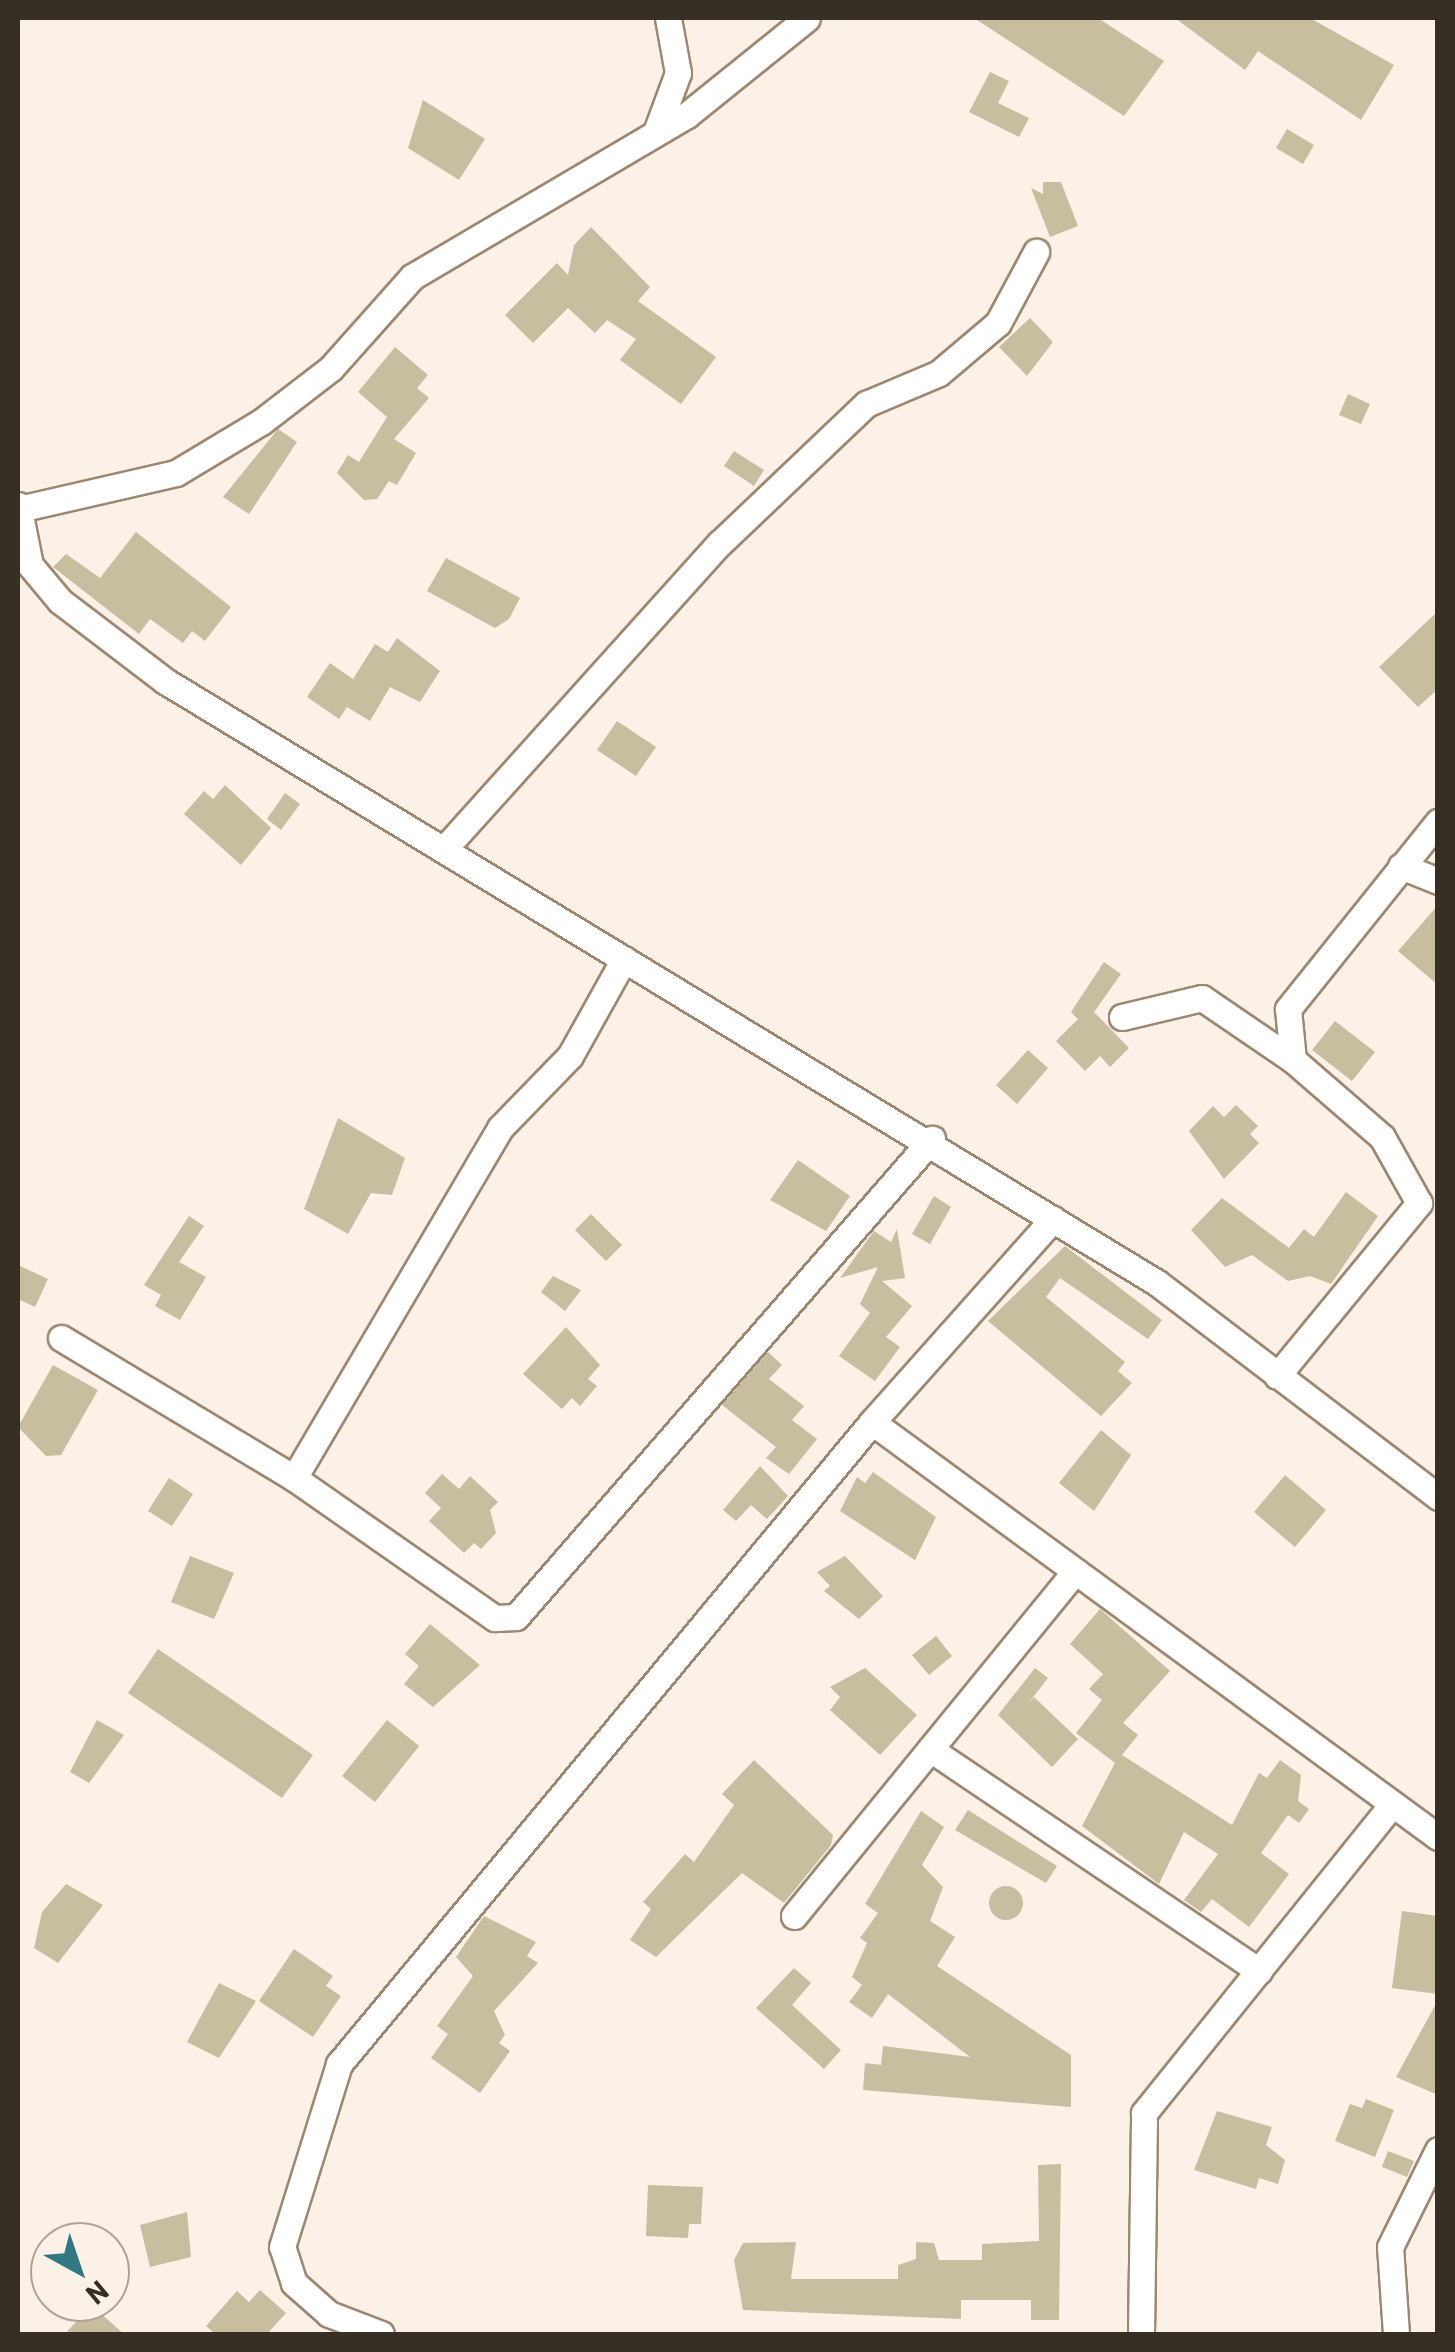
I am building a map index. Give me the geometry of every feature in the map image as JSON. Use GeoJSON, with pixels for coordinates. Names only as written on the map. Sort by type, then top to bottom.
{"type":"FeatureCollection","features":[{"type":"Feature","properties":{"kind":"street"},"geometry":{"type":"LineString","coordinates":[[656,132],[678,73],[668,18]]}},
{"type":"Feature","properties":{"kind":"street"},"geometry":{"type":"LineString","coordinates":[[806,18],[746,75],[412,276],[331,368],[176,474],[18,507],[30,566],[60,601],[164,681],[932,1140],[1156,1282],[1438,1496]]}},
{"type":"Feature","properties":{"kind":"street"},"geometry":{"type":"LineString","coordinates":[[444,849],[733,530],[866,404],[939,372],[998,323],[1036,252]]}},
{"type":"Feature","properties":{"kind":"street"},"geometry":{"type":"LineString","coordinates":[[1293,1060],[1288,1009],[1438,822]]}},
{"type":"Feature","properties":{"kind":"street"},"geometry":{"type":"LineString","coordinates":[[1400,866],[1438,881]]}},
{"type":"Feature","properties":{"kind":"street"},"geometry":{"type":"LineString","coordinates":[[294,1478],[500,1128],[570,1056],[624,959]]}},
{"type":"Feature","properties":{"kind":"street"},"geometry":{"type":"LineString","coordinates":[[1122,1017],[1202,998],[1293,1060],[1382,1137],[1428,1199],[1276,1376]]}},
{"type":"Feature","properties":{"kind":"street"},"geometry":{"type":"LineString","coordinates":[[60,1338],[294,1478],[496,1618],[516,1616],[932,1140]]}},
{"type":"Feature","properties":{"kind":"street"},"geometry":{"type":"LineString","coordinates":[[381,2334],[306,2293],[282,2246],[339,2064],[872,1422],[1053,1219]]}},
{"type":"Feature","properties":{"kind":"street"},"geometry":{"type":"LineString","coordinates":[[872,1422],[1438,1837]]}},
{"type":"Feature","properties":{"kind":"street"},"geometry":{"type":"LineString","coordinates":[[794,1916],[1075,1571]]}},
{"type":"Feature","properties":{"kind":"street"},"geometry":{"type":"LineString","coordinates":[[930,1749],[1259,1971]]}},
{"type":"Feature","properties":{"kind":"street"},"geometry":{"type":"LineString","coordinates":[[1141,2334],[1144,2113],[1392,1805]]}},
{"type":"Feature","properties":{"kind":"street"},"geometry":{"type":"LineString","coordinates":[[1396,2334],[1390,2247],[1438,2150]]}},
{"type":"Feature","properties":{"kind":"building"},"geometry":{"type":"Polygon","coordinates":[[[974,18],[1098,18],[1164,61],[1124,116],[974,18]]]}},
{"type":"Feature","properties":{"kind":"building"},"geometry":{"type":"Polygon","coordinates":[[[1175,18],[1310,18],[1394,65],[1361,120],[1258,51],[1245,70],[1175,18]]]}},
{"type":"Feature","properties":{"kind":"building"},"geometry":{"type":"Polygon","coordinates":[[[990,72],[1009,81],[998,103],[1029,118],[1019,137],[969,112],[990,72]]]}},
{"type":"Feature","properties":{"kind":"building"},"geometry":{"type":"Polygon","coordinates":[[[423,100],[485,139],[459,180],[408,148],[423,100]]]}},
{"type":"Feature","properties":{"kind":"building"},"geometry":{"type":"Polygon","coordinates":[[[1287,129],[1314,145],[1303,164],[1276,148],[1287,129]]]}},
{"type":"Feature","properties":{"kind":"building"},"geometry":{"type":"Polygon","coordinates":[[[1043,182],[1061,182],[1078,226],[1050,237],[1031,188],[1043,194],[1043,182]]]}},
{"type":"Feature","properties":{"kind":"building"},"geometry":{"type":"Polygon","coordinates":[[[591,227],[650,287],[638,301],[716,357],[681,404],[620,360],[636,339],[607,320],[595,333],[568,308],[533,343],[505,315],[557,263],[568,275],[574,245],[591,227]]]}},
{"type":"Feature","properties":{"kind":"building"},"geometry":{"type":"Polygon","coordinates":[[[1030,318],[1053,342],[1027,376],[999,347],[1030,318]]]}},
{"type":"Feature","properties":{"kind":"building"},"geometry":{"type":"Polygon","coordinates":[[[395,347],[428,375],[417,388],[429,398],[394,439],[416,453],[397,485],[389,481],[377,499],[364,500],[337,473],[348,455],[359,462],[387,417],[358,392],[395,347]]]}},
{"type":"Feature","properties":{"kind":"building"},"geometry":{"type":"Polygon","coordinates":[[[1348,394],[1370,404],[1361,424],[1339,415],[1348,394]]]}},
{"type":"Feature","properties":{"kind":"building"},"geometry":{"type":"Polygon","coordinates":[[[278,429],[297,442],[249,514],[223,497],[278,429]]]}},
{"type":"Feature","properties":{"kind":"building"},"geometry":{"type":"Polygon","coordinates":[[[734,451],[764,470],[754,486],[724,466],[734,451]]]}},
{"type":"Feature","properties":{"kind":"building"},"geometry":{"type":"Polygon","coordinates":[[[136,532],[231,607],[205,641],[192,631],[183,643],[150,619],[139,634],[53,567],[66,554],[100,578],[136,532]]]}},
{"type":"Feature","properties":{"kind":"building"},"geometry":{"type":"Polygon","coordinates":[[[446,558],[520,598],[509,619],[495,628],[427,591],[446,558]]]}},
{"type":"Feature","properties":{"kind":"building"},"geometry":{"type":"Polygon","coordinates":[[[1438,611],[1438,689],[1418,707],[1379,667],[1438,611]]]}},
{"type":"Feature","properties":{"kind":"building"},"geometry":{"type":"Polygon","coordinates":[[[397,638],[440,671],[420,702],[390,687],[370,721],[347,707],[339,719],[307,697],[330,663],[353,679],[375,644],[388,652],[397,638]]]}},
{"type":"Feature","properties":{"kind":"building"},"geometry":{"type":"Polygon","coordinates":[[[617,721],[656,747],[636,776],[597,750],[617,721]]]}},
{"type":"Feature","properties":{"kind":"building"},"geometry":{"type":"Polygon","coordinates":[[[225,785],[271,828],[241,865],[184,814],[204,791],[213,799],[225,785]]]}},
{"type":"Feature","properties":{"kind":"building"},"geometry":{"type":"Polygon","coordinates":[[[285,793],[300,804],[281,830],[267,819],[285,793]]]}},
{"type":"Feature","properties":{"kind":"building"},"geometry":{"type":"Polygon","coordinates":[[[1438,905],[1438,985],[1398,951],[1438,905]]]}},
{"type":"Feature","properties":{"kind":"building"},"geometry":{"type":"Polygon","coordinates":[[[1104,962],[1121,974],[1094,1012],[1129,1048],[1110,1067],[1100,1056],[1085,1071],[1056,1041],[1078,1019],[1071,1012],[1104,962]]]}},
{"type":"Feature","properties":{"kind":"building"},"geometry":{"type":"Polygon","coordinates":[[[1335,1021],[1375,1052],[1352,1081],[1312,1050],[1335,1021]]]}},
{"type":"Feature","properties":{"kind":"building"},"geometry":{"type":"Polygon","coordinates":[[[1028,1050],[1048,1068],[1017,1104],[996,1085],[1028,1050]]]}},
{"type":"Feature","properties":{"kind":"building"},"geometry":{"type":"Polygon","coordinates":[[[1236,1105],[1258,1126],[1250,1134],[1259,1143],[1224,1179],[1189,1131],[1213,1106],[1224,1117],[1236,1105]]]}},
{"type":"Feature","properties":{"kind":"building"},"geometry":{"type":"Polygon","coordinates":[[[338,1118],[405,1158],[392,1195],[371,1193],[348,1234],[304,1209],[338,1118]]]}},
{"type":"Feature","properties":{"kind":"building"},"geometry":{"type":"Polygon","coordinates":[[[798,1160],[850,1196],[826,1231],[770,1200],[798,1160]]]}},
{"type":"Feature","properties":{"kind":"building"},"geometry":{"type":"Polygon","coordinates":[[[1346,1192],[1378,1216],[1331,1284],[1310,1276],[1288,1281],[1252,1255],[1225,1267],[1191,1230],[1222,1198],[1289,1248],[1304,1229],[1314,1237],[1346,1192]]]}},
{"type":"Feature","properties":{"kind":"building"},"geometry":{"type":"Polygon","coordinates":[[[934,1196],[951,1207],[930,1244],[912,1234],[934,1196]]]}},
{"type":"Feature","properties":{"kind":"building"},"geometry":{"type":"Polygon","coordinates":[[[591,1214],[622,1245],[606,1261],[575,1230],[591,1214]]]}},
{"type":"Feature","properties":{"kind":"building"},"geometry":{"type":"Polygon","coordinates":[[[189,1216],[204,1226],[179,1262],[206,1277],[180,1320],[155,1306],[161,1295],[144,1285],[189,1216]]]}},
{"type":"Feature","properties":{"kind":"building"},"geometry":{"type":"Polygon","coordinates":[[[897,1229],[905,1278],[882,1281],[912,1306],[886,1337],[900,1347],[875,1381],[839,1356],[870,1313],[860,1304],[878,1267],[840,1278],[874,1231],[891,1242],[897,1229]]]}},
{"type":"Feature","properties":{"kind":"building"},"geometry":{"type":"Polygon","coordinates":[[[1065,1246],[1162,1320],[1148,1339],[1060,1278],[1046,1297],[1125,1362],[1118,1371],[1132,1383],[1101,1416],[988,1321],[1065,1246]]]}},
{"type":"Feature","properties":{"kind":"building"},"geometry":{"type":"Polygon","coordinates":[[[18,1265],[48,1279],[35,1307],[18,1299],[18,1265]]]}},
{"type":"Feature","properties":{"kind":"building"},"geometry":{"type":"Polygon","coordinates":[[[553,1276],[581,1290],[565,1311],[541,1292],[553,1276]]]}},
{"type":"Feature","properties":{"kind":"building"},"geometry":{"type":"Polygon","coordinates":[[[566,1327],[600,1365],[588,1379],[597,1386],[580,1406],[572,1398],[562,1409],[523,1374],[566,1327]]]}},
{"type":"Feature","properties":{"kind":"building"},"geometry":{"type":"Polygon","coordinates":[[[768,1352],[782,1365],[769,1379],[804,1406],[792,1420],[817,1439],[789,1474],[766,1458],[776,1447],[722,1405],[768,1352]]]}},
{"type":"Feature","properties":{"kind":"building"},"geometry":{"type":"Polygon","coordinates":[[[53,1365],[98,1390],[61,1455],[46,1456],[18,1427],[53,1365]]]}},
{"type":"Feature","properties":{"kind":"building"},"geometry":{"type":"Polygon","coordinates":[[[1101,1430],[1131,1455],[1094,1511],[1059,1483],[1101,1430]]]}},
{"type":"Feature","properties":{"kind":"building"},"geometry":{"type":"Polygon","coordinates":[[[760,1466],[788,1496],[767,1519],[751,1505],[736,1521],[723,1510],[760,1466]]]}},
{"type":"Feature","properties":{"kind":"building"},"geometry":{"type":"Polygon","coordinates":[[[873,1472],[936,1517],[915,1560],[840,1511],[857,1477],[865,1483],[873,1472]]]}},
{"type":"Feature","properties":{"kind":"building"},"geometry":{"type":"Polygon","coordinates":[[[442,1474],[459,1489],[470,1476],[498,1502],[490,1510],[496,1533],[481,1549],[474,1543],[464,1553],[429,1521],[441,1508],[425,1493],[442,1474]]]}},
{"type":"Feature","properties":{"kind":"building"},"geometry":{"type":"Polygon","coordinates":[[[1285,1475],[1326,1510],[1295,1547],[1254,1512],[1285,1475]]]}},
{"type":"Feature","properties":{"kind":"building"},"geometry":{"type":"Polygon","coordinates":[[[169,1478],[193,1494],[172,1526],[148,1511],[169,1478]]]}},
{"type":"Feature","properties":{"kind":"building"},"geometry":{"type":"Polygon","coordinates":[[[190,1556],[234,1573],[214,1619],[171,1602],[190,1556]]]}},
{"type":"Feature","properties":{"kind":"building"},"geometry":{"type":"Polygon","coordinates":[[[845,1556],[883,1596],[859,1619],[824,1591],[830,1586],[817,1572],[845,1556]]]}},
{"type":"Feature","properties":{"kind":"building"},"geometry":{"type":"Polygon","coordinates":[[[1100,1609],[1170,1671],[1123,1723],[1138,1735],[1122,1755],[1232,1825],[1259,1773],[1267,1778],[1280,1760],[1301,1775],[1298,1801],[1309,1809],[1299,1823],[1288,1815],[1261,1853],[1289,1874],[1249,1927],[1212,1899],[1201,1912],[1184,1900],[1218,1854],[1184,1832],[1159,1884],[1082,1826],[1115,1763],[1076,1733],[1102,1700],[1089,1689],[1103,1674],[1070,1644],[1100,1609]]]}},
{"type":"Feature","properties":{"kind":"building"},"geometry":{"type":"Polygon","coordinates":[[[430,1624],[480,1665],[433,1707],[404,1684],[419,1666],[405,1654],[430,1624]]]}},
{"type":"Feature","properties":{"kind":"building"},"geometry":{"type":"Polygon","coordinates":[[[936,1636],[952,1656],[929,1675],[912,1655],[936,1636]]]}},
{"type":"Feature","properties":{"kind":"building"},"geometry":{"type":"Polygon","coordinates":[[[158,1649],[313,1755],[282,1798],[128,1693],[158,1649]]]}},
{"type":"Feature","properties":{"kind":"building"},"geometry":{"type":"Polygon","coordinates":[[[865,1668],[917,1715],[880,1755],[830,1710],[840,1697],[830,1687],[865,1668]]]}},
{"type":"Feature","properties":{"kind":"building"},"geometry":{"type":"Polygon","coordinates":[[[1035,1668],[1048,1678],[1026,1706],[1034,1697],[1078,1739],[1052,1767],[998,1715],[1035,1668]]]}},
{"type":"Feature","properties":{"kind":"building"},"geometry":{"type":"Polygon","coordinates":[[[97,1720],[124,1735],[89,1783],[70,1772],[97,1720]]]}},
{"type":"Feature","properties":{"kind":"building"},"geometry":{"type":"Polygon","coordinates":[[[387,1720],[419,1746],[375,1802],[342,1776],[387,1720]]]}},
{"type":"Feature","properties":{"kind":"building"},"geometry":{"type":"Polygon","coordinates":[[[754,1760],[833,1835],[831,1845],[784,1903],[742,1873],[656,1957],[630,1940],[651,1909],[643,1902],[685,1854],[694,1862],[734,1805],[722,1794],[754,1760]]]}},
{"type":"Feature","properties":{"kind":"building"},"geometry":{"type":"Polygon","coordinates":[[[968,1810],[1057,1866],[1046,1883],[955,1830],[968,1810]]]}},
{"type":"Feature","properties":{"kind":"building"},"geometry":{"type":"Polygon","coordinates":[[[921,1811],[944,1827],[922,1865],[943,1887],[930,1921],[955,1937],[937,1966],[1071,2055],[1071,2107],[863,2090],[865,2063],[881,2065],[883,2046],[970,2057],[888,1994],[872,2018],[849,2002],[862,1985],[852,1977],[867,1943],[860,1938],[878,1913],[865,1904],[921,1811]]]}},
{"type":"Feature","properties":{"kind":"building"},"geometry":{"type":"Polygon","coordinates":[[[66,1884],[103,1905],[58,1963],[34,1948],[42,1912],[66,1884]]]}},
{"type":"Feature","properties":{"kind":"building"},"geometry":{"type":"Polygon","coordinates":[[[1006,1886],[1018,1891],[1023,1903],[1018,1915],[1006,1920],[994,1915],[989,1903],[994,1891],[1006,1886]]]}},
{"type":"Feature","properties":{"kind":"building"},"geometry":{"type":"Polygon","coordinates":[[[1402,1911],[1438,1916],[1438,1994],[1392,1988],[1402,1911]]]}},
{"type":"Feature","properties":{"kind":"building"},"geometry":{"type":"Polygon","coordinates":[[[484,1916],[536,1942],[527,1956],[538,1963],[494,2011],[505,2035],[499,2043],[510,2051],[480,2093],[431,2058],[448,2034],[437,2026],[473,1976],[456,1957],[484,1916]]]}},
{"type":"Feature","properties":{"kind":"building"},"geometry":{"type":"Polygon","coordinates":[[[294,1949],[333,1976],[326,1986],[341,1996],[313,2037],[259,2001],[294,1949]]]}},
{"type":"Feature","properties":{"kind":"building"},"geometry":{"type":"Polygon","coordinates":[[[794,1968],[811,1983],[792,2005],[841,2050],[824,2069],[756,2008],[794,1968]]]}},
{"type":"Feature","properties":{"kind":"building"},"geometry":{"type":"Polygon","coordinates":[[[219,1983],[256,2001],[219,2058],[187,2042],[219,1983]]]}},
{"type":"Feature","properties":{"kind":"building"},"geometry":{"type":"Polygon","coordinates":[[[1438,2000],[1438,2095],[1396,2077],[1438,2000]]]}},
{"type":"Feature","properties":{"kind":"building"},"geometry":{"type":"Polygon","coordinates":[[[1366,2099],[1394,2110],[1375,2157],[1335,2141],[1350,2104],[1362,2108],[1366,2099]]]}},
{"type":"Feature","properties":{"kind":"building"},"geometry":{"type":"Polygon","coordinates":[[[1217,2111],[1272,2127],[1266,2145],[1285,2160],[1278,2184],[1259,2178],[1256,2189],[1194,2170],[1217,2111]]]}},
{"type":"Feature","properties":{"kind":"building"},"geometry":{"type":"Polygon","coordinates":[[[1388,2151],[1414,2161],[1407,2177],[1382,2167],[1388,2151]]]}},
{"type":"Feature","properties":{"kind":"building"},"geometry":{"type":"Polygon","coordinates":[[[1061,2164],[1059,2320],[1031,2320],[1031,2300],[961,2300],[961,2319],[743,2310],[734,2260],[743,2243],[796,2242],[791,2279],[898,2279],[898,2265],[916,2259],[916,2242],[934,2243],[939,2260],[982,2260],[982,2244],[1039,2241],[1038,2165],[1061,2164]]]}},
{"type":"Feature","properties":{"kind":"building"},"geometry":{"type":"Polygon","coordinates":[[[648,2185],[703,2187],[701,2224],[689,2224],[688,2238],[646,2236],[648,2185]]]}},
{"type":"Feature","properties":{"kind":"building"},"geometry":{"type":"Polygon","coordinates":[[[187,2212],[191,2257],[150,2267],[140,2225],[187,2212]]]}},
{"type":"Feature","properties":{"kind":"building"},"geometry":{"type":"Polygon","coordinates":[[[260,2290],[286,2313],[267,2334],[215,2334],[206,2326],[237,2291],[249,2302],[260,2290]]]}},
{"type":"Feature","properties":{"kind":"building"},"geometry":{"type":"Polygon","coordinates":[[[76,2322],[110,2322],[124,2334],[65,2334],[76,2322]]]}}]}
